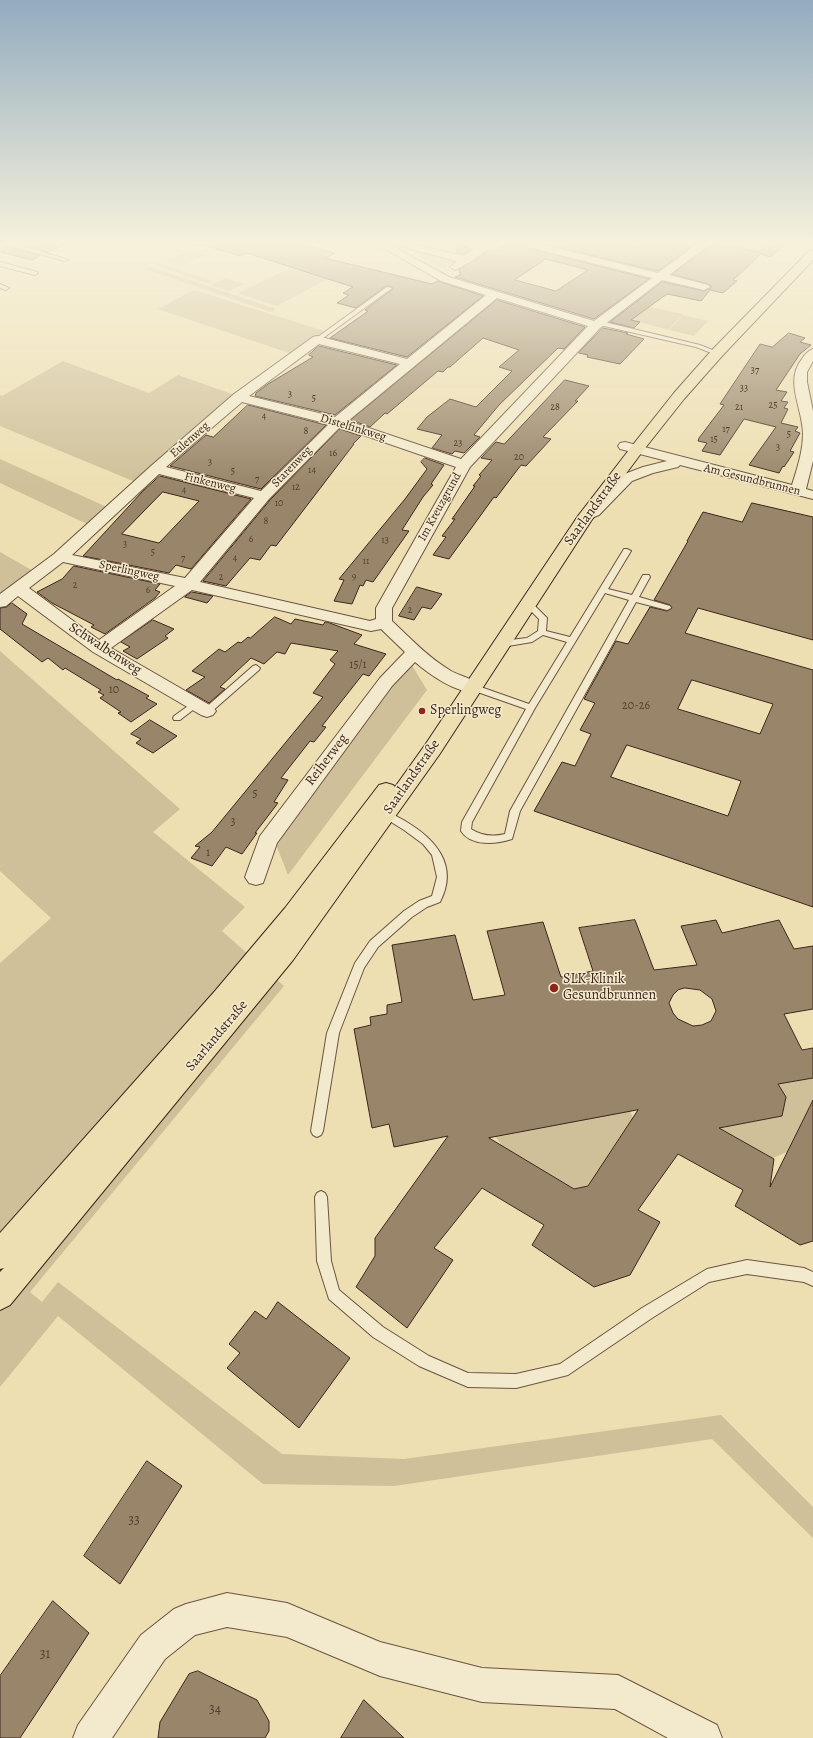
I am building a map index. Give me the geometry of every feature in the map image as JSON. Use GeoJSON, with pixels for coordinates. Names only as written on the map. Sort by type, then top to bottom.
{"type":"FeatureCollection","features":[{"type":"Feature","properties":{"kind":"main road","name":"Saarlandstraße"},"geometry":{"type":"LineString","coordinates":[[0,1295],[285,953],[432,750],[466,686],[558,535],[631,450],[735,323]]}},
{"type":"Feature","properties":{"kind":"main road","name":"Saarlandstraße"},"geometry":{"type":"LineString","coordinates":[[712,352],[741,323]]}},
{"type":"Feature","properties":{"kind":"main road","name":"Saarlandstraße"},"geometry":{"type":"LineString","coordinates":[[0,1255],[224,998],[293,914],[440,716],[502,644],[631,450]]}},
{"type":"Feature","properties":{"kind":"street","name":"Starenweg"},"geometry":{"type":"LineString","coordinates":[[99,648],[189,584],[264,496],[338,422],[459,323]]}},
{"type":"Feature","properties":{"kind":"street"},"geometry":{"type":"LineString","coordinates":[[590,323],[596,325]]}},
{"type":"Feature","properties":{"kind":"street","name":"Im Kreuzgrund"},"geometry":{"type":"LineString","coordinates":[[384,622],[384,608],[464,465],[598,323]]}},
{"type":"Feature","properties":{"kind":"street"},"geometry":{"type":"LineString","coordinates":[[317,340],[409,363]]}},
{"type":"Feature","properties":{"kind":"street","name":"Eulenweg"},"geometry":{"type":"LineString","coordinates":[[0,602],[60,557],[156,469],[239,397],[317,340]]}},
{"type":"Feature","properties":{"kind":"street"},"geometry":{"type":"LineString","coordinates":[[798,491],[809,450],[810,432],[805,396],[800,381],[802,367],[813,353]]}},
{"type":"Feature","properties":{"kind":"street","name":"Distelfinkweg"},"geometry":{"type":"LineString","coordinates":[[239,397],[338,422],[464,465]]}},
{"type":"Feature","properties":{"kind":"street","name":"Am Gesundbrunnen"},"geometry":{"type":"LineString","coordinates":[[631,450],[664,463],[691,464]]}},
{"type":"Feature","properties":{"kind":"street","name":"Am Gesundbrunnen"},"geometry":{"type":"LineString","coordinates":[[631,450],[813,495]]}},
{"type":"Feature","properties":{"kind":"street","name":"Am Gesundbrunnen"},"geometry":{"type":"LineString","coordinates":[[584,519],[598,509],[627,478],[648,470],[673,464]]}},
{"type":"Feature","properties":{"kind":"street","name":"Finkenweg"},"geometry":{"type":"LineString","coordinates":[[156,469],[264,496]]}},
{"type":"Feature","properties":{"kind":"street","name":"Sperlingweg"},"geometry":{"type":"LineString","coordinates":[[60,557],[189,584],[371,626],[384,622]]}},
{"type":"Feature","properties":{"kind":"street","name":"Schwalbenweg"},"geometry":{"type":"LineString","coordinates":[[19,589],[99,648],[201,708]]}},
{"type":"Feature","properties":{"kind":"street"},"geometry":{"type":"LineString","coordinates":[[384,622],[414,653],[466,686]]}},
{"type":"Feature","properties":{"kind":"street","name":"Reiherweg"},"geometry":{"type":"LineString","coordinates":[[256,878],[267,841],[386,682],[414,653]]}},
{"type":"Feature","properties":{"kind":"street"},"geometry":{"type":"LineString","coordinates":[[91,1738],[153,1647],[186,1621],[227,1610],[287,1620],[380,1659],[482,1685],[618,1692],[704,1738]]}},
{"type":"Feature","properties":{"kind":"lane","name":"Eulenweg"},"geometry":{"type":"LineString","coordinates":[[317,340],[340,323]]}},
{"type":"Feature","properties":{"kind":"lane"},"geometry":{"type":"LineString","coordinates":[[596,325],[604,324],[656,336],[698,346],[712,352]]}},
{"type":"Feature","properties":{"kind":"lane"},"geometry":{"type":"LineString","coordinates":[[627,551],[531,708],[467,822],[466,831],[476,838],[497,840],[509,836],[515,811],[646,577]]}},
{"type":"Feature","properties":{"kind":"lane"},"geometry":{"type":"LineString","coordinates":[[604,590],[667,608]]}},
{"type":"Feature","properties":{"kind":"lane"},"geometry":{"type":"LineString","coordinates":[[528,604],[543,618],[542,632]]}},
{"type":"Feature","properties":{"kind":"lane"},"geometry":{"type":"LineString","coordinates":[[502,644],[529,640],[542,632],[573,641]]}},
{"type":"Feature","properties":{"kind":"lane"},"geometry":{"type":"LineString","coordinates":[[177,718],[201,708],[256,668]]}},
{"type":"Feature","properties":{"kind":"lane"},"geometry":{"type":"LineString","coordinates":[[466,686],[531,708]]}},
{"type":"Feature","properties":{"kind":"lane"},"geometry":{"type":"LineString","coordinates":[[317,1131],[333,1033],[359,966],[374,944],[408,914],[423,904],[436,899],[442,877],[437,854],[426,841],[407,827],[386,815]]}},
{"type":"Feature","properties":{"kind":"lane"},"geometry":{"type":"LineString","coordinates":[[322,1197],[324,1261],[334,1294],[378,1332],[424,1361],[468,1380],[516,1381],[563,1370],[647,1312],[707,1276],[747,1267],[804,1275],[813,1279]]}},
{"type":"Feature","properties":{"kind":"shaded area"},"geometry":{"type":"Polygon","coordinates":[[[200,323],[299,323],[324,331],[292,354],[200,323]]]}},
{"type":"Feature","properties":{"kind":"shaded area"},"geometry":{"type":"Polygon","coordinates":[[[644,323],[674,323],[668,330],[644,323]]]}},
{"type":"Feature","properties":{"kind":"shaded area"},"geometry":{"type":"Polygon","coordinates":[[[675,323],[706,323],[694,336],[669,330],[675,323]]]}},
{"type":"Feature","properties":{"kind":"shaded area"},"geometry":{"type":"Polygon","coordinates":[[[63,361],[149,393],[178,375],[235,395],[133,481],[0,426],[0,395],[2,396],[63,361]]]}},
{"type":"Feature","properties":{"kind":"shaded area"},"geometry":{"type":"Polygon","coordinates":[[[0,459],[107,507],[89,525],[0,483],[0,459]]]}},
{"type":"Feature","properties":{"kind":"shaded area"},"geometry":{"type":"Polygon","coordinates":[[[0,552],[35,572],[0,595],[0,552]]]}},
{"type":"Feature","properties":{"kind":"shaded area"},"geometry":{"type":"Polygon","coordinates":[[[0,651],[180,809],[153,832],[245,907],[222,931],[284,986],[30,1292],[42,1302],[58,1282],[282,1454],[404,1459],[721,1415],[813,1507],[813,1538],[712,1439],[394,1486],[263,1484],[58,1316],[0,1387],[0,963],[51,918],[0,871],[0,651]]]}},
{"type":"Feature","properties":{"kind":"shaded area"},"geometry":{"type":"Polygon","coordinates":[[[410,662],[427,690],[288,875],[273,837],[410,662]]]}},
{"type":"Feature","properties":{"kind":"shaded area"},"geometry":{"type":"Polygon","coordinates":[[[813,1078],[813,1100],[787,1152],[773,1158],[691,1113],[725,1108],[746,1123],[782,1116],[786,1097],[778,1084],[813,1078]]]}},
{"type":"Feature","properties":{"kind":"shaded area"},"geometry":{"type":"Polygon","coordinates":[[[630,1111],[633,1118],[588,1186],[574,1189],[501,1145],[496,1137],[630,1111]]]}},
{"type":"Feature","properties":{"kind":"building"},"geometry":{"type":"Polygon","coordinates":[[[351,323],[449,323],[407,357],[330,338],[351,323]]]}},
{"type":"Feature","properties":{"kind":"building"},"geometry":{"type":"Polygon","coordinates":[[[469,323],[572,323],[585,327],[564,349],[558,348],[499,405],[474,435],[480,437],[464,453],[455,451],[452,454],[432,448],[442,435],[417,429],[427,417],[450,399],[476,407],[512,371],[499,367],[519,350],[483,338],[450,367],[443,372],[438,371],[387,414],[385,413],[370,427],[351,420],[469,323]]]}},
{"type":"Feature","properties":{"kind":"building"},"geometry":{"type":"Polygon","coordinates":[[[614,323],[639,323],[634,328],[614,323]]]}},
{"type":"Feature","properties":{"kind":"building"},"geometry":{"type":"Polygon","coordinates":[[[603,328],[628,333],[626,334],[644,339],[620,364],[587,357],[588,355],[579,353],[603,328]]]}},
{"type":"Feature","properties":{"kind":"building"},"geometry":{"type":"Polygon","coordinates":[[[789,333],[805,338],[800,342],[811,345],[800,354],[776,390],[787,392],[781,401],[788,402],[784,408],[788,409],[781,423],[798,427],[795,431],[800,433],[790,451],[794,452],[784,467],[783,466],[779,473],[749,465],[776,427],[744,419],[720,455],[702,451],[707,443],[698,441],[699,438],[724,405],[720,404],[760,344],[772,347],[789,333]]]}},
{"type":"Feature","properties":{"kind":"building"},"geometry":{"type":"Polygon","coordinates":[[[319,346],[397,365],[335,415],[255,396],[256,393],[268,384],[313,357],[309,355],[319,346]]]}},
{"type":"Feature","properties":{"kind":"building"},"geometry":{"type":"Polygon","coordinates":[[[565,380],[589,386],[575,401],[578,401],[543,437],[551,439],[526,466],[521,465],[496,498],[494,497],[449,559],[433,555],[446,537],[442,536],[455,519],[452,519],[475,486],[473,486],[481,476],[479,475],[492,460],[481,458],[496,442],[504,444],[565,380]]]}},
{"type":"Feature","properties":{"kind":"building"},"geometry":{"type":"Polygon","coordinates":[[[248,405],[326,425],[261,489],[170,466],[206,435],[213,437],[248,405]]]}},
{"type":"Feature","properties":{"kind":"building"},"geometry":{"type":"Polygon","coordinates":[[[340,429],[361,436],[353,444],[276,546],[271,545],[260,560],[250,558],[226,586],[203,581],[270,500],[340,429]]]}},
{"type":"Feature","properties":{"kind":"building"},"geometry":{"type":"Polygon","coordinates":[[[425,458],[444,465],[431,484],[433,485],[423,497],[402,530],[409,531],[373,582],[366,580],[363,586],[360,585],[352,604],[334,601],[344,580],[339,579],[405,499],[427,469],[421,462],[425,458]]]}},
{"type":"Feature","properties":{"kind":"building"},"geometry":{"type":"Polygon","coordinates":[[[160,476],[251,499],[191,569],[176,565],[169,573],[83,556],[142,492],[160,476]],[[163,492],[122,534],[159,543],[199,501],[163,492]]]}},
{"type":"Feature","properties":{"kind":"building"},"geometry":{"type":"Polygon","coordinates":[[[752,503],[813,517],[813,640],[698,608],[685,633],[813,670],[813,907],[534,811],[562,762],[575,766],[591,734],[580,730],[595,703],[584,699],[616,641],[628,644],[650,607],[667,611],[672,608],[670,605],[654,600],[703,512],[742,522],[752,503]],[[692,680],[678,709],[760,734],[773,704],[692,680]],[[627,745],[611,777],[728,816],[741,781],[627,745]]]}},
{"type":"Feature","properties":{"kind":"building"},"geometry":{"type":"Polygon","coordinates":[[[74,566],[160,584],[155,590],[160,592],[155,598],[105,634],[91,627],[94,625],[52,603],[37,592],[62,579],[74,566]]]}},
{"type":"Feature","properties":{"kind":"building"},"geometry":{"type":"Polygon","coordinates":[[[417,587],[442,594],[431,609],[422,607],[414,620],[399,616],[417,587]]]}},
{"type":"Feature","properties":{"kind":"building"},"geometry":{"type":"Polygon","coordinates":[[[192,592],[213,596],[207,603],[185,597],[192,592]]]}},
{"type":"Feature","properties":{"kind":"building"},"geometry":{"type":"Polygon","coordinates":[[[12,603],[27,614],[22,624],[117,680],[118,679],[149,696],[146,698],[157,704],[131,722],[118,713],[121,712],[100,698],[104,695],[98,692],[101,690],[65,668],[63,670],[48,658],[42,662],[0,629],[0,608],[6,607],[12,603]]]}},
{"type":"Feature","properties":{"kind":"building"},"geometry":{"type":"Polygon","coordinates":[[[275,617],[291,624],[295,619],[323,625],[327,622],[362,635],[354,644],[386,654],[369,676],[363,674],[322,726],[326,727],[314,742],[310,741],[281,778],[288,780],[274,802],[278,803],[255,833],[257,833],[242,854],[226,847],[212,866],[191,858],[200,847],[195,846],[212,832],[323,697],[313,693],[335,664],[330,660],[338,651],[291,643],[285,654],[277,652],[264,664],[251,658],[220,687],[225,689],[209,703],[186,690],[205,677],[192,671],[219,649],[225,652],[238,642],[241,643],[248,637],[250,638],[275,617]]]}},
{"type":"Feature","properties":{"kind":"building"},"geometry":{"type":"Polygon","coordinates":[[[153,620],[174,629],[165,636],[168,638],[137,659],[123,651],[130,647],[121,642],[153,620]]]}},
{"type":"Feature","properties":{"kind":"building"},"geometry":{"type":"Polygon","coordinates":[[[150,720],[177,736],[153,753],[136,743],[141,739],[131,734],[150,720]]]}},
{"type":"Feature","properties":{"kind":"building"},"geometry":{"type":"Polygon","coordinates":[[[635,920],[654,970],[697,965],[681,926],[716,920],[722,933],[779,920],[794,949],[813,946],[813,1009],[784,1014],[802,1050],[813,1048],[813,1078],[778,1084],[786,1097],[782,1116],[719,1128],[774,1159],[770,1187],[813,1100],[813,1241],[800,1245],[735,1206],[743,1190],[678,1154],[638,1210],[660,1222],[630,1275],[594,1287],[532,1245],[544,1225],[482,1188],[434,1248],[453,1260],[407,1328],[356,1287],[375,1256],[375,1238],[448,1136],[394,1147],[389,1124],[372,1128],[354,1029],[371,1025],[370,1017],[387,1014],[387,1005],[402,1002],[392,945],[455,935],[473,1000],[505,995],[487,931],[543,922],[561,977],[593,971],[579,928],[635,920]],[[685,988],[678,990],[673,995],[669,1003],[673,1013],[678,1019],[693,1026],[702,1025],[711,1021],[716,1011],[712,999],[700,990],[685,988]],[[638,1110],[489,1138],[574,1189],[588,1186],[638,1110]]]}},
{"type":"Feature","properties":{"kind":"building"},"geometry":{"type":"Polygon","coordinates":[[[278,1302],[350,1358],[299,1428],[227,1368],[240,1353],[229,1344],[255,1311],[266,1319],[278,1302]]]}},
{"type":"Feature","properties":{"kind":"building"},"geometry":{"type":"Polygon","coordinates":[[[147,1461],[182,1486],[120,1584],[84,1556],[147,1461]]]}},
{"type":"Feature","properties":{"kind":"building"},"geometry":{"type":"Polygon","coordinates":[[[53,1601],[89,1633],[20,1738],[0,1738],[0,1676],[53,1601]]]}},
{"type":"Feature","properties":{"kind":"building"},"geometry":{"type":"Polygon","coordinates":[[[198,1671],[257,1700],[269,1721],[269,1731],[265,1738],[158,1738],[160,1722],[189,1674],[198,1671]]]}},
{"type":"Feature","properties":{"kind":"building"},"geometry":{"type":"Polygon","coordinates":[[[364,1700],[404,1738],[341,1738],[364,1700]]]}},
{"type":"Feature","properties":{"kind":"place","name":"Sperlingweg"},"geometry":{"type":"Point","coordinates":[422,711]}},
{"type":"Feature","properties":{"kind":"place","name":"SLK-Klinik Gesundbrunnen"},"geometry":{"type":"Point","coordinates":[554,988]}}]}
